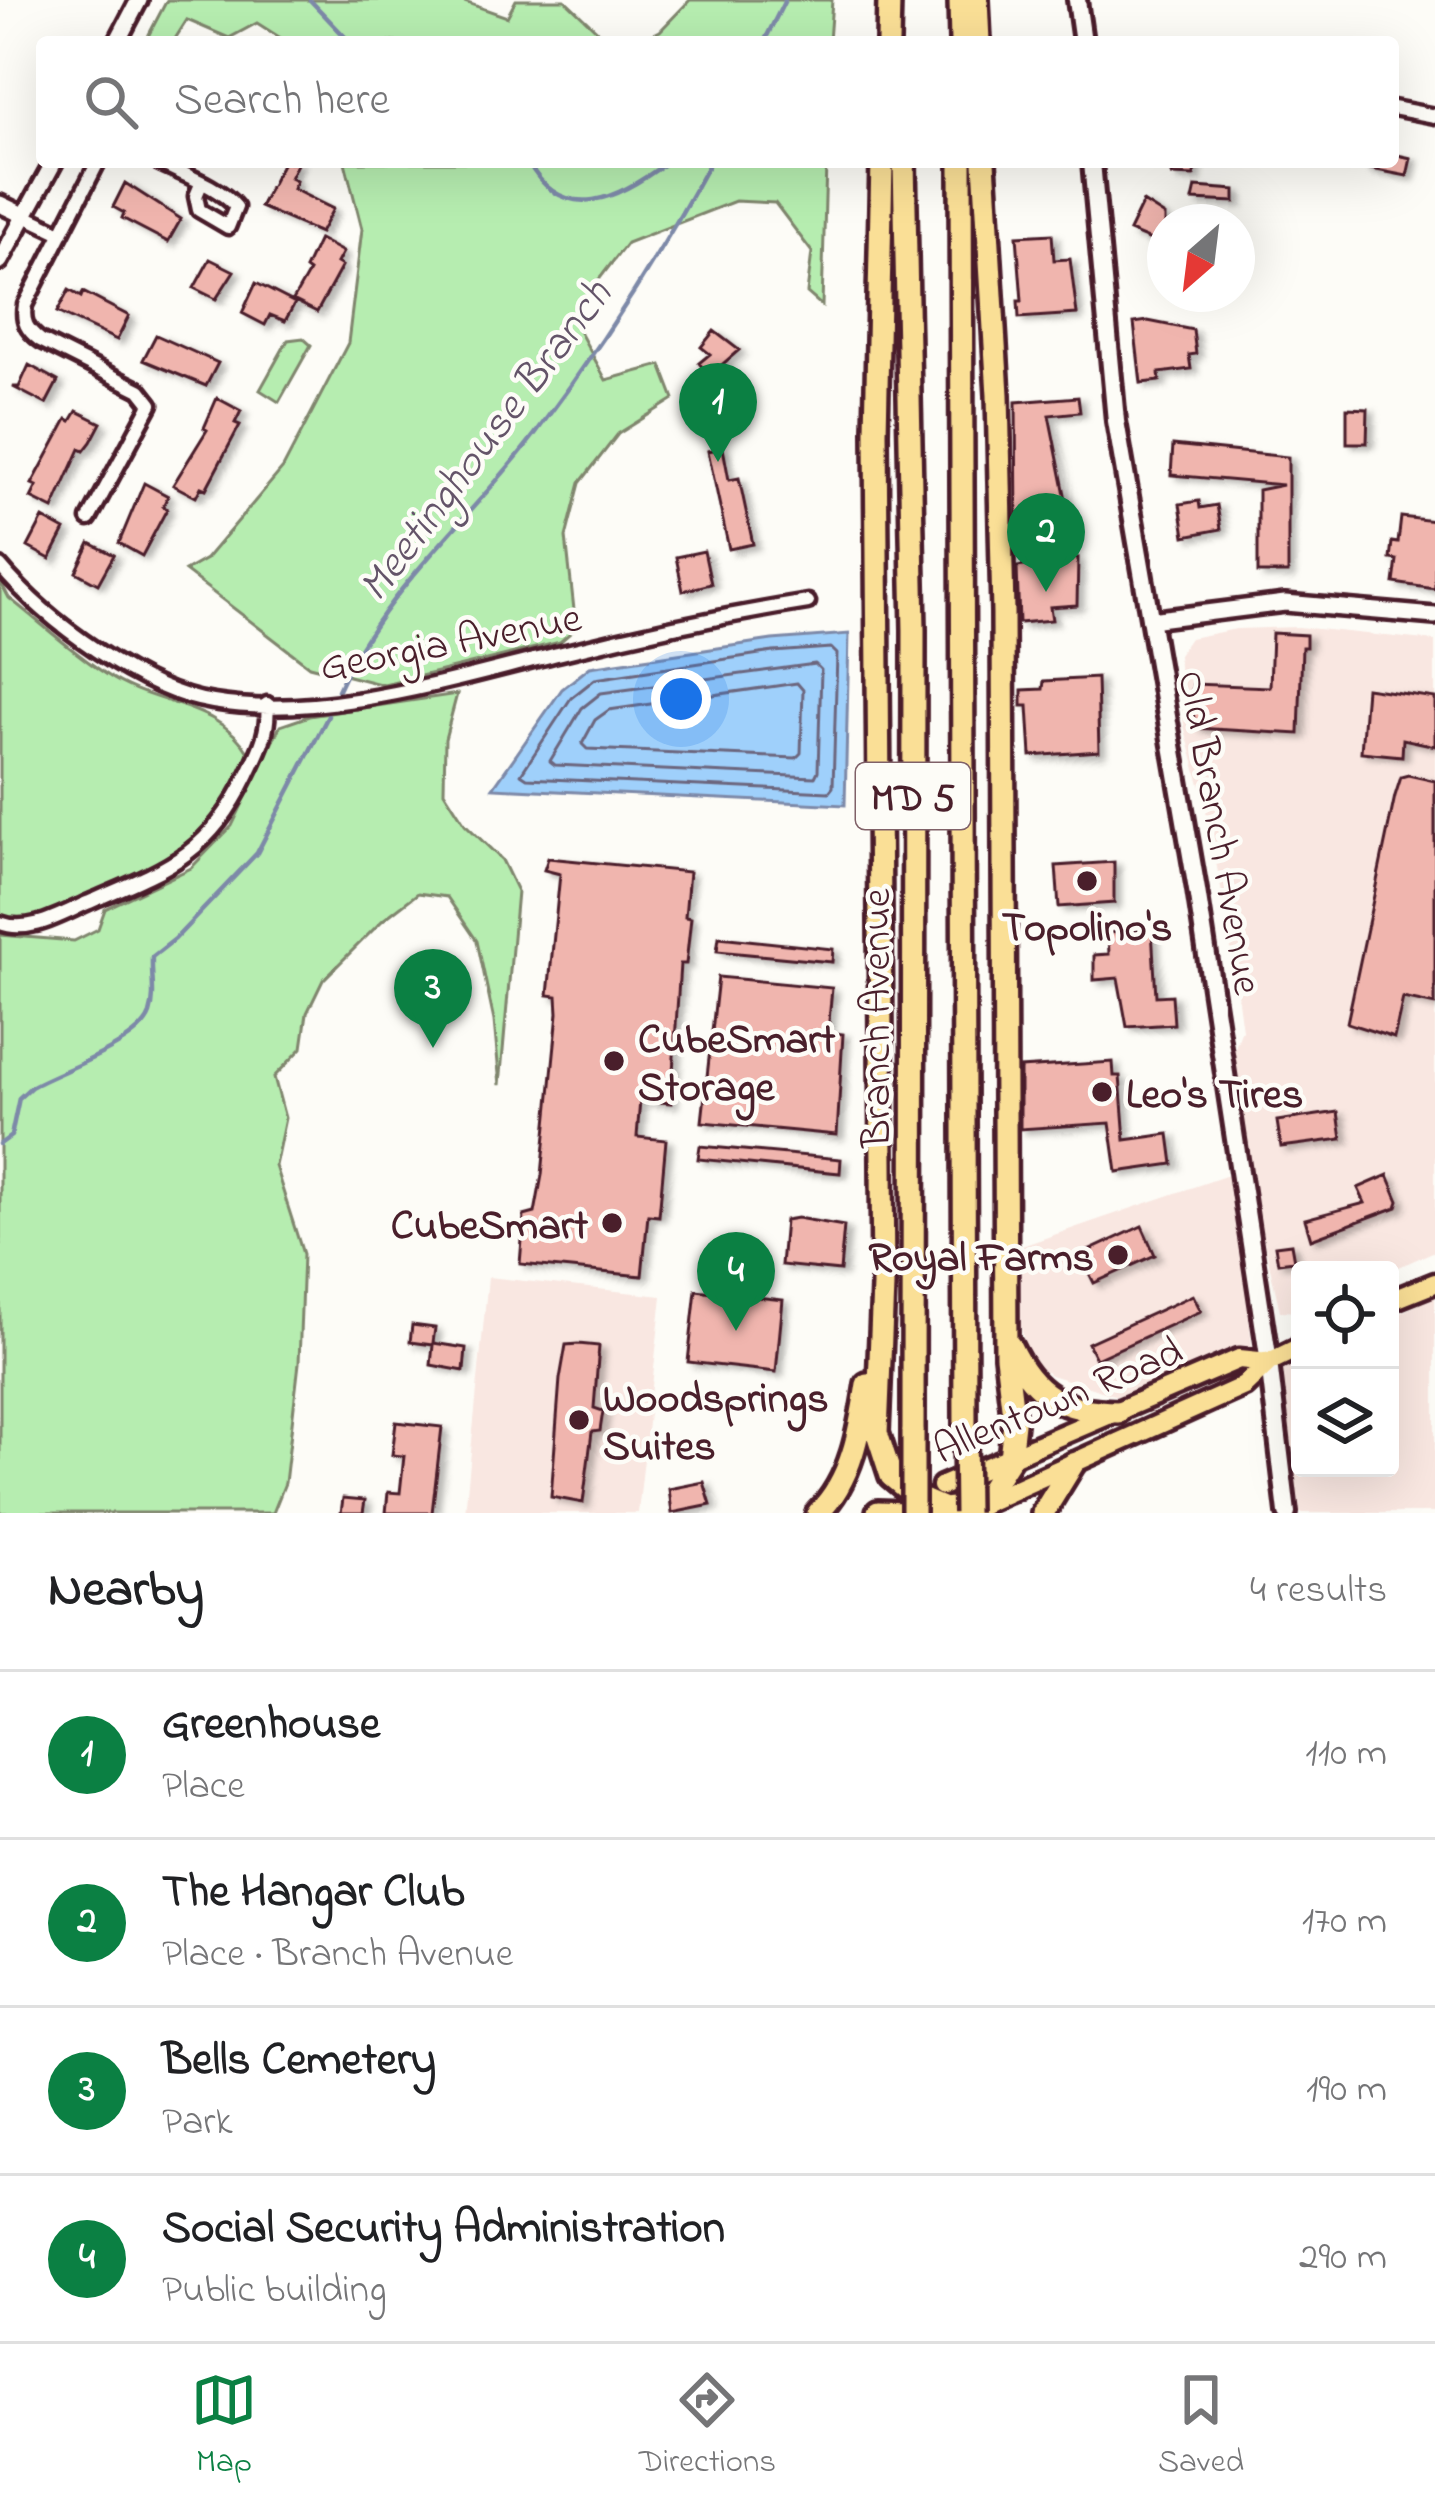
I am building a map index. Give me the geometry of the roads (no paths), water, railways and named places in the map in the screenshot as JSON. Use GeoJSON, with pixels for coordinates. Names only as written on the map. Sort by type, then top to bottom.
{"type":"FeatureCollection","features":[{"type":"Feature","properties":{"kind":"highway"},"geometry":{"type":"LineString","coordinates":[[888,36],[889,0]]}},
{"type":"Feature","properties":{"kind":"highway"},"geometry":{"type":"LineString","coordinates":[[900,0],[901,36]]}},
{"type":"Feature","properties":{"kind":"highway"},"geometry":{"type":"LineString","coordinates":[[960,0],[961,36]]}},
{"type":"Feature","properties":{"kind":"highway"},"geometry":{"type":"LineString","coordinates":[[977,0],[979,36]]}},
{"type":"Feature","properties":{"kind":"highway"},"geometry":{"type":"LineString","coordinates":[[882,168],[876,830],[883,1240],[877,1433],[891,1476],[913,1507]]}},
{"type":"Feature","properties":{"kind":"highway","name":"Branch Avenue"},"geometry":{"type":"LineString","coordinates":[[904,168],[914,630],[913,1507]]}},
{"type":"Feature","properties":{"kind":"highway","name":"MD 5"},"geometry":{"type":"LineString","coordinates":[[962,168],[969,1510]]}},
{"type":"Feature","properties":{"kind":"highway"},"geometry":{"type":"LineString","coordinates":[[876,1512],[913,1507],[969,1510],[1010,1458],[1014,1423],[1006,1338],[998,394],[984,168]]}},
{"type":"Feature","properties":{"kind":"highway"},"geometry":{"type":"LineString","coordinates":[[818,1513],[843,1480],[859,1425],[871,1363],[883,1240]]}},
{"type":"Feature","properties":{"kind":"highway"},"geometry":{"type":"LineString","coordinates":[[1006,1338],[1026,1377],[1042,1392],[1088,1411],[1118,1412]]}},
{"type":"Feature","properties":{"kind":"highway"},"geometry":{"type":"LineString","coordinates":[[1043,1513],[1073,1465]]}},
{"type":"Feature","properties":{"kind":"highway"},"geometry":{"type":"LineString","coordinates":[[913,1507],[942,1486]]}},
{"type":"Feature","properties":{"kind":"main road"},"geometry":{"type":"LineString","coordinates":[[1077,0],[1082,36]]}},
{"type":"Feature","properties":{"kind":"main road","name":"Old Branch Avenue"},"geometry":{"type":"LineString","coordinates":[[1093,168],[1116,422],[1197,890],[1270,1362],[1287,1513]]}},
{"type":"Feature","properties":{"kind":"main road"},"geometry":{"type":"LineString","coordinates":[[1399,1297],[1435,1283]]}},
{"type":"Feature","properties":{"kind":"main road","name":"Allentown Road"},"geometry":{"type":"LineString","coordinates":[[969,1510],[1244,1386],[1270,1362],[1291,1352]]}},
{"type":"Feature","properties":{"kind":"main road","name":"Allentown Road"},"geometry":{"type":"LineString","coordinates":[[942,1486],[1239,1359],[1270,1362]]}},
{"type":"Feature","properties":{"kind":"street"},"geometry":{"type":"LineString","coordinates":[[120,36],[139,0]]}},
{"type":"Feature","properties":{"kind":"street"},"geometry":{"type":"LineString","coordinates":[[1399,108],[1435,116]]}},
{"type":"Feature","properties":{"kind":"street"},"geometry":{"type":"LineString","coordinates":[[0,261],[51,168]]}},
{"type":"Feature","properties":{"kind":"street"},"geometry":{"type":"LineString","coordinates":[[89,519],[151,404],[140,390],[59,352],[28,329],[23,316],[95,168]]}},
{"type":"Feature","properties":{"kind":"street"},"geometry":{"type":"LineString","coordinates":[[169,168],[200,184]]}},
{"type":"Feature","properties":{"kind":"street"},"geometry":{"type":"LineString","coordinates":[[0,204],[61,233]]}},
{"type":"Feature","properties":{"kind":"street","name":"Georgia Avenue"},"geometry":{"type":"LineString","coordinates":[[0,566],[43,610],[142,676],[211,702],[370,698],[680,624],[808,602]]}},
{"type":"Feature","properties":{"kind":"street"},"geometry":{"type":"LineString","coordinates":[[1150,620],[1285,602],[1435,616]]}},
{"type":"Feature","properties":{"kind":"street"},"geometry":{"type":"LineString","coordinates":[[0,922],[20,928],[73,910],[133,884],[197,847],[220,825],[238,795],[267,730],[267,704]]}},
{"type":"Feature","properties":{"kind":"water"},"geometry":{"type":"Polygon","coordinates":[[[849,634],[845,805],[493,788],[562,689],[590,667],[772,640],[849,634]]]}},
{"type":"Feature","properties":{"kind":"waterway"},"geometry":{"type":"LineString","coordinates":[[310,0],[344,36]]}},
{"type":"Feature","properties":{"kind":"waterway","name":"Meetinghouse Branch"},"geometry":{"type":"LineString","coordinates":[[767,36],[785,0]]}},
{"type":"Feature","properties":{"kind":"waterway"},"geometry":{"type":"LineString","coordinates":[[532,168],[558,194],[575,200],[612,195],[658,168]]}},
{"type":"Feature","properties":{"kind":"waterway","name":"Meetinghouse Branch"},"geometry":{"type":"LineString","coordinates":[[338,690],[403,588],[510,466],[583,369],[707,168]]}},
{"type":"Feature","properties":{"kind":"waterway","name":"Meetinghouse Branch"},"geometry":{"type":"LineString","coordinates":[[0,1144],[11,1136],[19,1098],[31,1087],[115,1046],[143,1025],[153,1000],[152,957],[257,853],[328,716]]}},
{"type":"Feature","properties":{"kind":"place","name":"Greenhouse"},"geometry":{"type":"Point","coordinates":[718,462]}},
{"type":"Feature","properties":{"kind":"place","name":"The Hangar Club"},"geometry":{"type":"Point","coordinates":[1046,592]}},
{"type":"Feature","properties":{"kind":"place","name":"Topolino's"},"geometry":{"type":"Point","coordinates":[1087,881]}},
{"type":"Feature","properties":{"kind":"place","name":"Bells Cemetery"},"geometry":{"type":"Point","coordinates":[433,1048]}},
{"type":"Feature","properties":{"kind":"place","name":"CubeSmart Storage"},"geometry":{"type":"Point","coordinates":[614,1061]}},
{"type":"Feature","properties":{"kind":"place","name":"Leo's Tires"},"geometry":{"type":"Point","coordinates":[1102,1092]}},
{"type":"Feature","properties":{"kind":"place","name":"CubeSmart"},"geometry":{"type":"Point","coordinates":[612,1223]}},
{"type":"Feature","properties":{"kind":"place","name":"Royal Farms"},"geometry":{"type":"Point","coordinates":[1118,1255]}},
{"type":"Feature","properties":{"kind":"place","name":"Social Security Administration"},"geometry":{"type":"Point","coordinates":[736,1331]}},
{"type":"Feature","properties":{"kind":"place","name":"Woodsprings Suites"},"geometry":{"type":"Point","coordinates":[579,1420]}}]}
